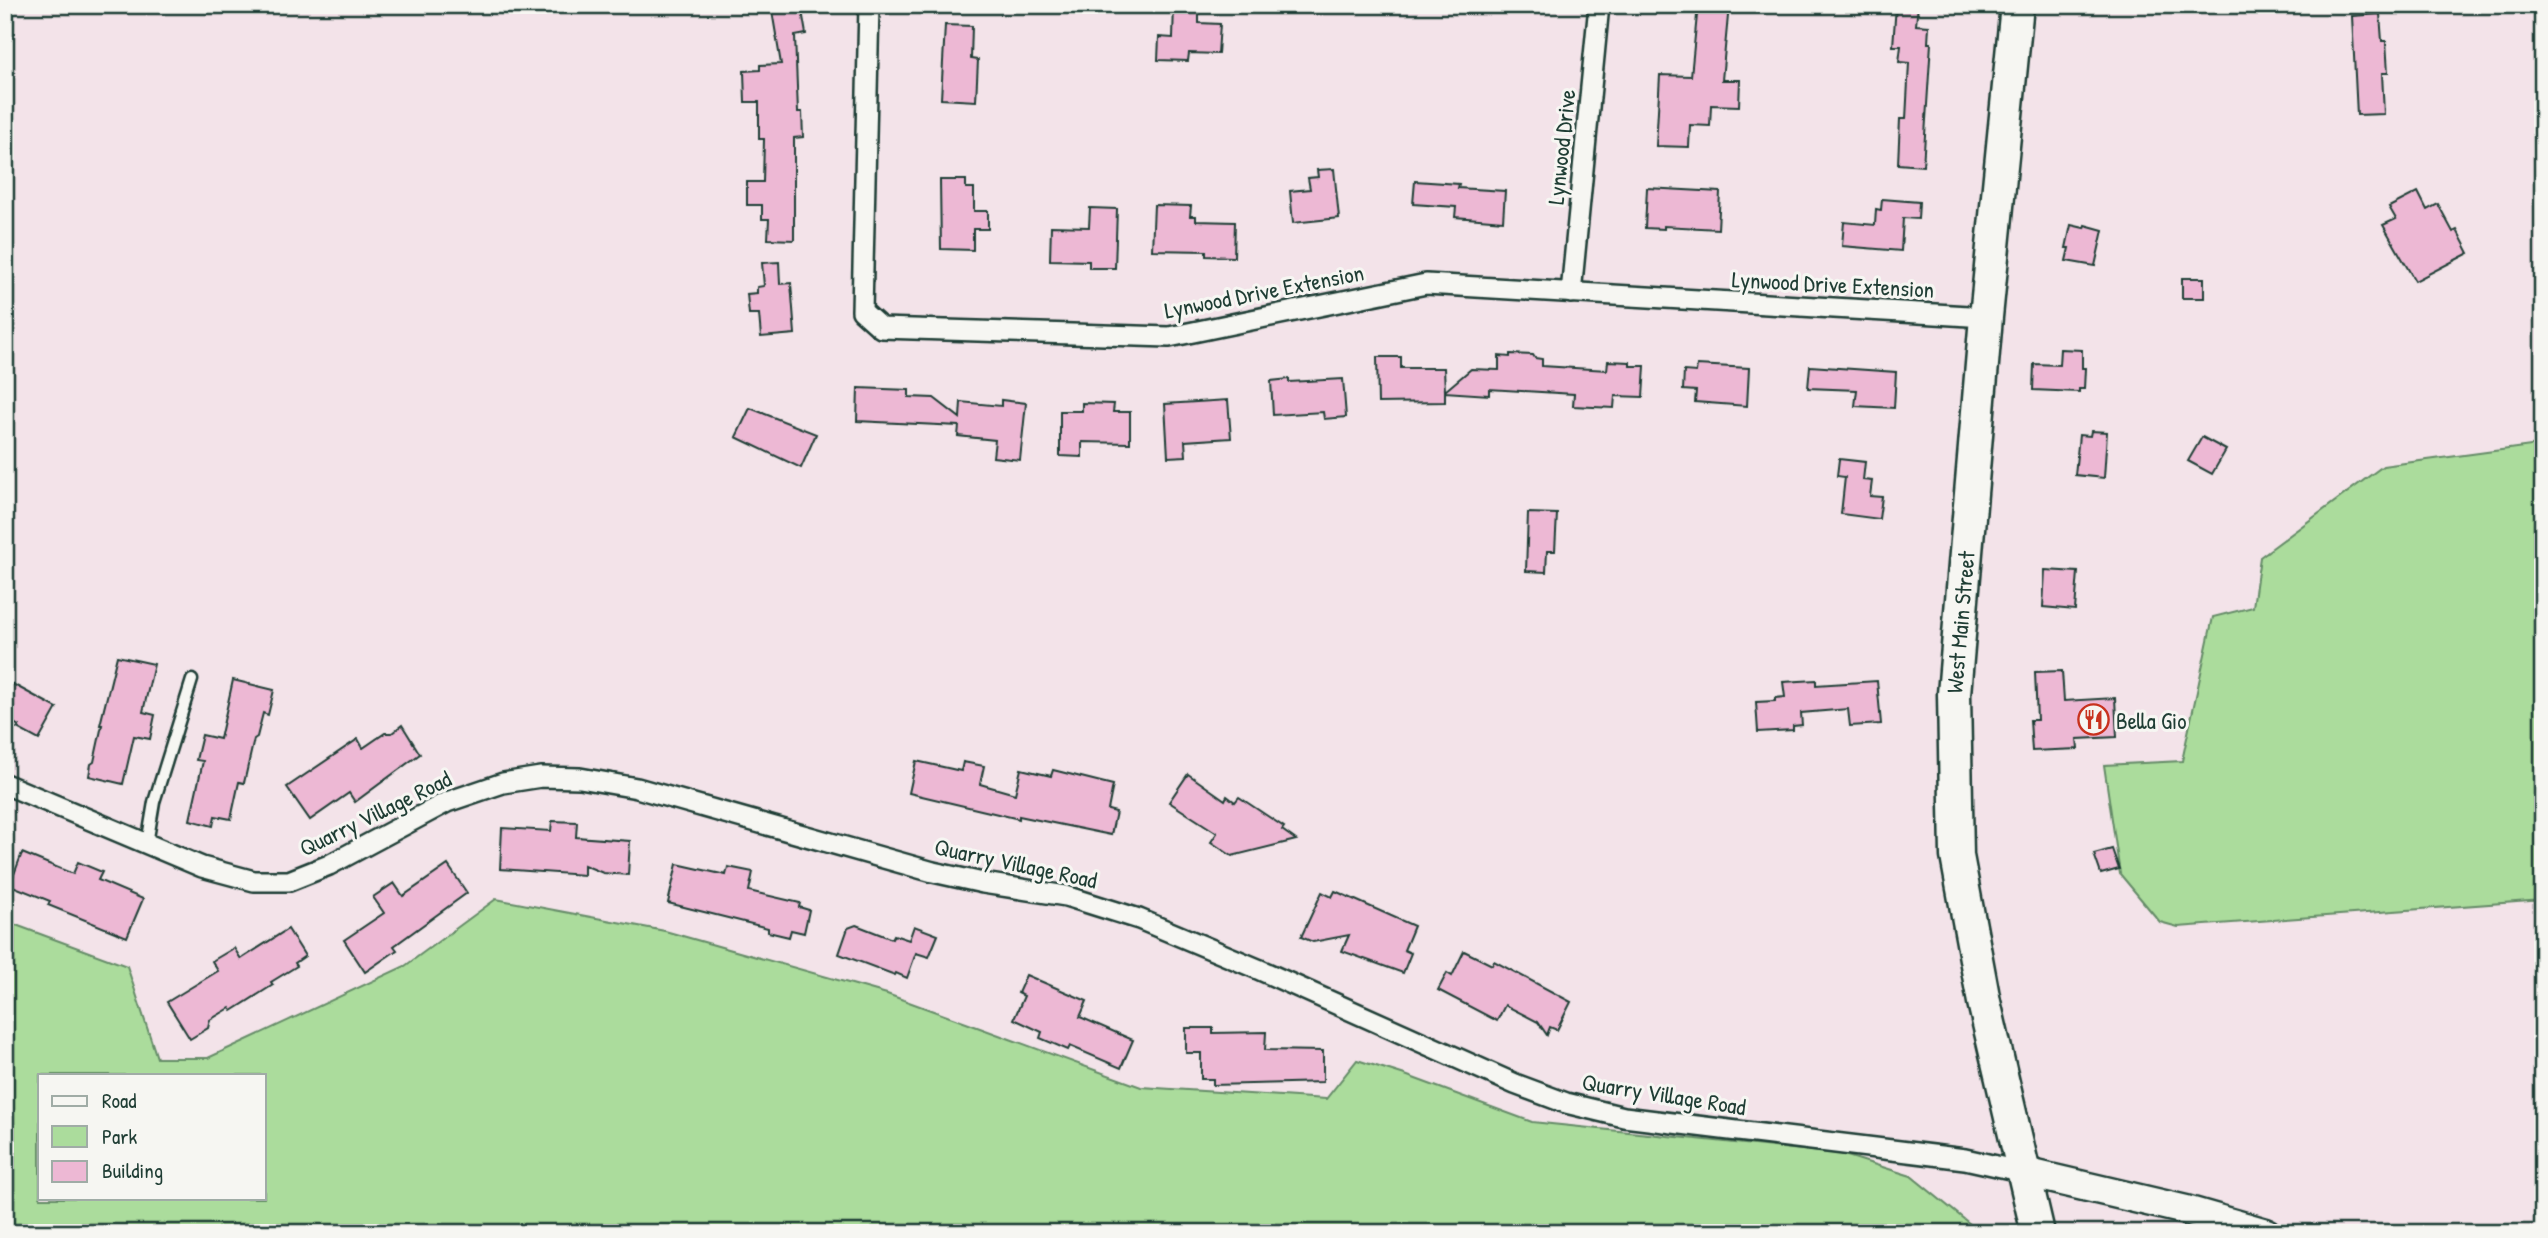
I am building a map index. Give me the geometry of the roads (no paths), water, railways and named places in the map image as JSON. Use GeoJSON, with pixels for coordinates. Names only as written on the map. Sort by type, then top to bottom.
{"type":"FeatureCollection","features":[{"type":"Feature","properties":{"kind":"main road","name":"West Main Street"},"geometry":{"type":"LineString","coordinates":[[2018,5],[1986,317],[1954,694],[1957,856],[1984,1002],[2038,1233]]}},
{"type":"Feature","properties":{"kind":"main road"},"geometry":{"type":"LineString","coordinates":[[2024,1172],[2186,1210],[2266,1233]]}},
{"type":"Feature","properties":{"kind":"street","name":"Lynwood Drive Extension"},"geometry":{"type":"LineString","coordinates":[[869,5],[862,311],[881,328],[1169,337],[1426,284],[1986,317]]}},
{"type":"Feature","properties":{"kind":"street","name":"Lynwood Drive"},"geometry":{"type":"LineString","coordinates":[[1571,293],[1599,5]]}},
{"type":"Feature","properties":{"kind":"street","name":"Quarry Village Road"},"geometry":{"type":"LineString","coordinates":[[5,784],[202,867],[254,881],[289,881],[329,865],[447,802],[503,783],[541,777],[591,780],[636,788],[933,872],[1066,896],[1107,907],[1258,969],[1515,1084],[1566,1103],[1623,1117],[1965,1159],[2024,1172]]}},
{"type":"Feature","properties":{"kind":"lane"},"geometry":{"type":"LineString","coordinates":[[147,844],[154,802],[192,680]]}},
{"type":"Feature","properties":{"kind":"place","name":"Bella Gio"},"geometry":{"type":"Point","coordinates":[2093,720]}}]}
